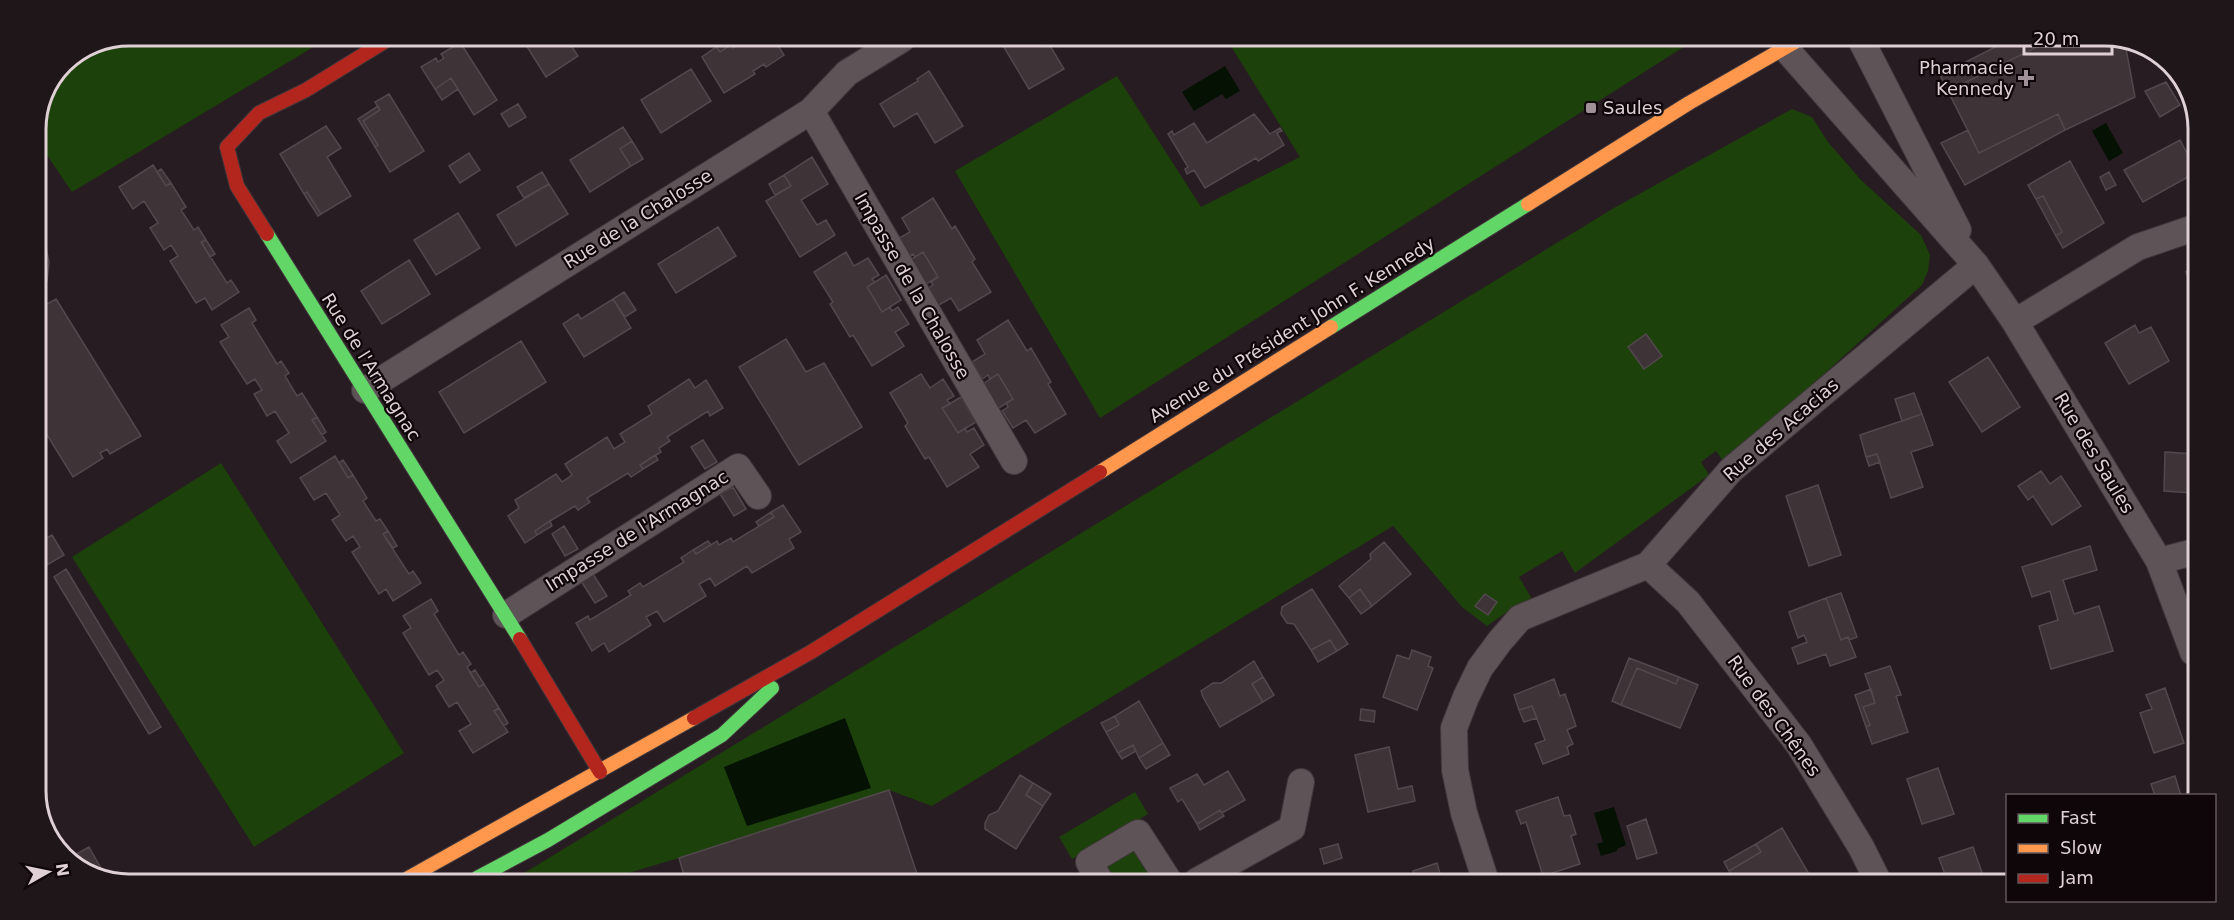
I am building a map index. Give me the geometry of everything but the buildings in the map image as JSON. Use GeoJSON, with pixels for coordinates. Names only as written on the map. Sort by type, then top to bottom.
{"type":"FeatureCollection","features":[{"type":"Feature","properties":{"kind":"main road","name":"Rue de l'Armagnac"},"geometry":{"type":"LineString","coordinates":[[377,46],[306,90],[259,113],[227,147],[237,186],[506,615],[600,772]]}},
{"type":"Feature","properties":{"kind":"main road","name":"Avenue du Président John F. Kennedy"},"geometry":{"type":"LineString","coordinates":[[415,874],[811,652],[1689,103],[1788,46]]}},
{"type":"Feature","properties":{"kind":"main road","name":"Avenue du Président John F. Kennedy"},"geometry":{"type":"LineString","coordinates":[[484,874],[548,840],[722,735],[811,652]]}},
{"type":"Feature","properties":{"kind":"main road"},"geometry":{"type":"LineString","coordinates":[[596,792],[600,772],[633,788]]}},
{"type":"Feature","properties":{"kind":"street","name":"Rue de la Chalosse"},"geometry":{"type":"LineString","coordinates":[[365,390],[810,111],[848,72],[891,46]]}},
{"type":"Feature","properties":{"kind":"street","name":"Rue des Saules"},"geometry":{"type":"LineString","coordinates":[[1791,46],[1976,265],[2015,322],[2159,561],[2188,638]]}},
{"type":"Feature","properties":{"kind":"street","name":"Rue des Saules"},"geometry":{"type":"LineString","coordinates":[[1864,46],[1976,265]]}},
{"type":"Feature","properties":{"kind":"street","name":"Impasse de la Chalosse"},"geometry":{"type":"LineString","coordinates":[[810,111],[1014,461]]}},
{"type":"Feature","properties":{"kind":"street"},"geometry":{"type":"LineString","coordinates":[[2015,322],[2138,247],[2187,230]]}},
{"type":"Feature","properties":{"kind":"street","name":"Rue des Acacias"},"geometry":{"type":"LineString","coordinates":[[1483,874],[1464,813],[1455,770],[1454,728],[1466,696],[1480,669],[1520,618],[1648,565],[1731,470],[1976,265]]}},
{"type":"Feature","properties":{"kind":"street","name":"Impasse de l'Armagnac"},"geometry":{"type":"LineString","coordinates":[[506,615],[738,467],[758,496]]}},
{"type":"Feature","properties":{"kind":"street"},"geometry":{"type":"LineString","coordinates":[[2159,561],[2188,554]]}},
{"type":"Feature","properties":{"kind":"street","name":"Rue des Chênes"},"geometry":{"type":"LineString","coordinates":[[1648,565],[1688,602],[1799,745],[1861,847],[1874,874]]}},
{"type":"Feature","properties":{"kind":"street"},"geometry":{"type":"LineString","coordinates":[[1210,874],[1292,828],[1301,782]]}},
{"type":"Feature","properties":{"kind":"street"},"geometry":{"type":"LineString","coordinates":[[1096,874],[1089,862],[1138,833],[1164,874]]}},
{"type":"Feature","properties":{"kind":"green space"},"geometry":{"type":"Polygon","coordinates":[[[129,46],[315,46],[72,192],[47,155],[47,124],[49,108],[55,93],[64,79],[83,60],[113,48],[129,46]]]}},
{"type":"Feature","properties":{"kind":"green space"},"geometry":{"type":"Polygon","coordinates":[[[1231,46],[1685,46],[1100,418],[955,171],[1117,76],[1201,207],[1300,157],[1231,46]]]}},
{"type":"Feature","properties":{"kind":"green space"},"geometry":{"type":"Polygon","coordinates":[[[1792,109],[1812,117],[1828,142],[1861,180],[1921,235],[1930,255],[1928,271],[1922,285],[1725,464],[1716,451],[1701,462],[1709,475],[1575,573],[1562,551],[1519,577],[1532,599],[1510,610],[1487,626],[1462,607],[1393,526],[932,806],[889,790],[625,874],[523,874],[1614,208],[1792,109]]]}},
{"type":"Feature","properties":{"kind":"green space"},"geometry":{"type":"Polygon","coordinates":[[[221,463],[404,753],[254,847],[72,557],[221,463]]]}},
{"type":"Feature","properties":{"kind":"green space"},"geometry":{"type":"Polygon","coordinates":[[[1135,792],[1148,814],[1072,859],[1059,837],[1135,792]]]}},
{"type":"Feature","properties":{"kind":"green space"},"geometry":{"type":"Polygon","coordinates":[[[1133,846],[1156,874],[1104,874],[1101,864],[1133,846]]]}},
{"type":"Feature","properties":{"kind":"shaded area"},"geometry":{"type":"Polygon","coordinates":[[[1225,66],[1240,91],[1226,99],[1222,94],[1194,111],[1182,92],[1225,66]]]}},
{"type":"Feature","properties":{"kind":"shaded area"},"geometry":{"type":"Polygon","coordinates":[[[2106,123],[2123,153],[2109,161],[2092,131],[2106,123]]]}},
{"type":"Feature","properties":{"kind":"shaded area"},"geometry":{"type":"Polygon","coordinates":[[[845,718],[871,788],[747,826],[724,767],[845,718]]]}},
{"type":"Feature","properties":{"kind":"shaded area"},"geometry":{"type":"Polygon","coordinates":[[[1614,807],[1626,845],[1617,851],[1601,856],[1597,844],[1603,842],[1594,813],[1614,807]]]}},
{"type":"Feature","properties":{"kind":"traffic: fast"},"geometry":{"type":"LineString","coordinates":[[1331,327],[1528,204]]}},
{"type":"Feature","properties":{"kind":"traffic: fast"},"geometry":{"type":"LineString","coordinates":[[267,234],[520,639]]}},
{"type":"Feature","properties":{"kind":"traffic: fast"},"geometry":{"type":"LineString","coordinates":[[484,874],[548,840],[722,735],[772,688]]}},
{"type":"Feature","properties":{"kind":"traffic: slow"},"geometry":{"type":"LineString","coordinates":[[1528,204],[1689,103],[1788,46]]}},
{"type":"Feature","properties":{"kind":"traffic: slow"},"geometry":{"type":"LineString","coordinates":[[1100,472],[1331,327]]}},
{"type":"Feature","properties":{"kind":"traffic: slow"},"geometry":{"type":"LineString","coordinates":[[415,874],[694,718]]}},
{"type":"Feature","properties":{"kind":"traffic: jam"},"geometry":{"type":"LineString","coordinates":[[267,234],[237,186],[227,147],[259,113],[306,90],[377,46]]}},
{"type":"Feature","properties":{"kind":"traffic: jam"},"geometry":{"type":"LineString","coordinates":[[694,718],[811,652],[1100,472]]}},
{"type":"Feature","properties":{"kind":"traffic: jam"},"geometry":{"type":"LineString","coordinates":[[520,639],[600,772]]}},
{"type":"Feature","properties":{"kind":"place","name":"Pharmacie Kennedy"},"geometry":{"type":"Point","coordinates":[2026,78]}},
{"type":"Feature","properties":{"kind":"place","name":"Saules"},"geometry":{"type":"Point","coordinates":[1591,108]}}]}
